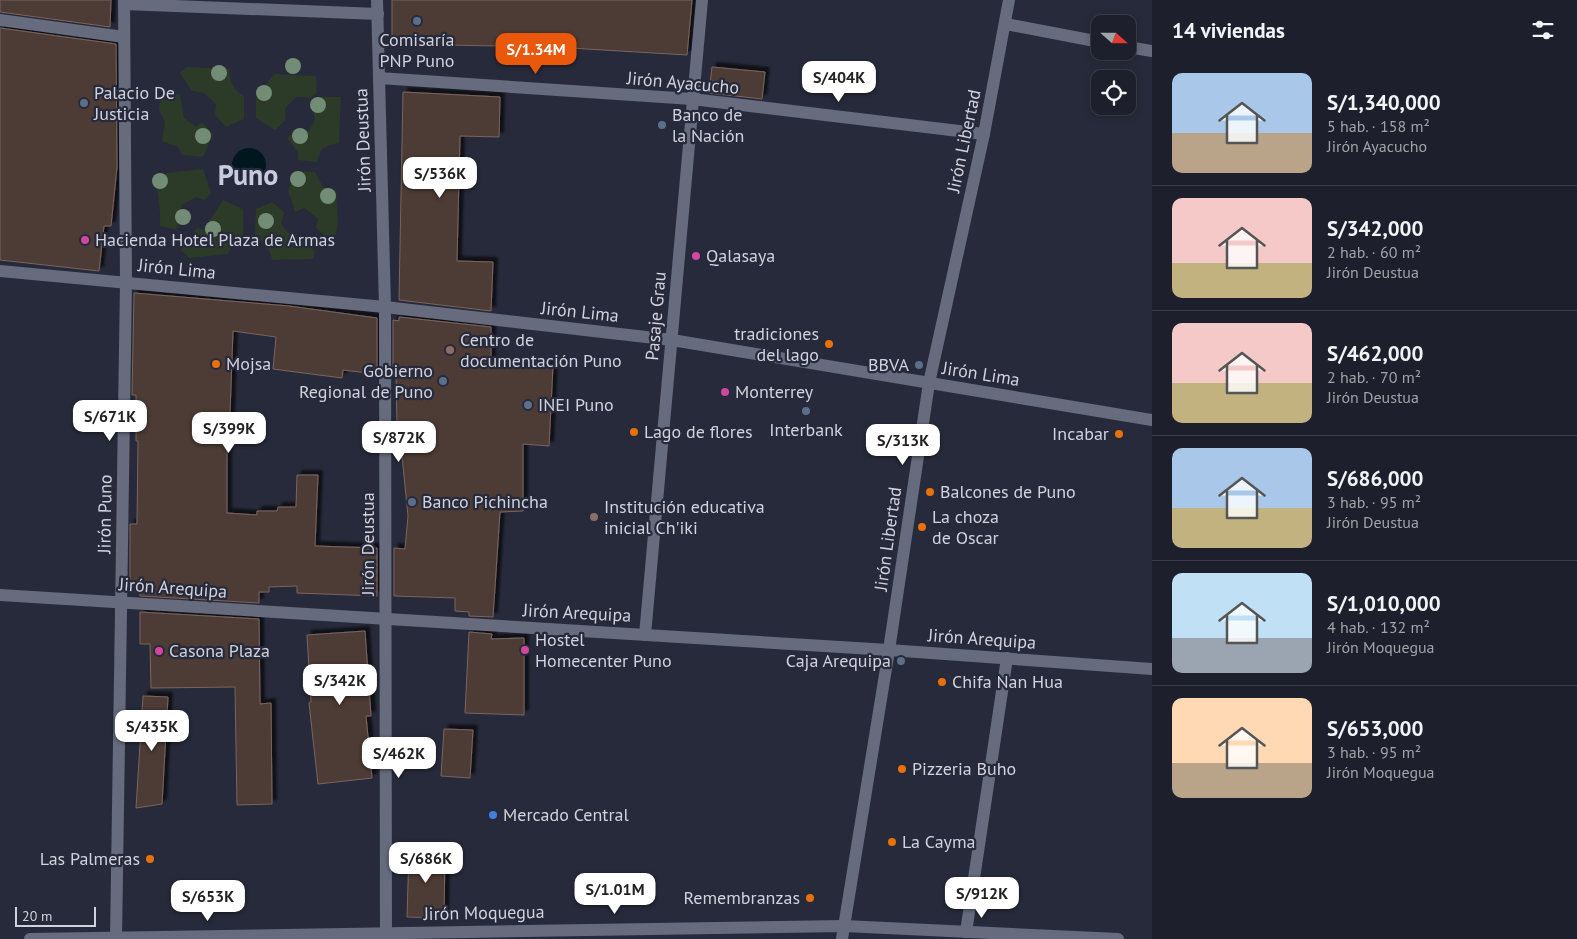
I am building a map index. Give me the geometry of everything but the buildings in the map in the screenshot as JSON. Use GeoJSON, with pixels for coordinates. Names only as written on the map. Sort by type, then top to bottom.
{"type":"FeatureCollection","features":[{"type":"Feature","properties":{"kind":"street","name":"Jirón Deustua"},"geometry":{"type":"LineString","coordinates":[[378,0],[385,307],[386,936]]}},
{"type":"Feature","properties":{"kind":"street","name":"Pasaje Grau"},"geometry":{"type":"LineString","coordinates":[[645,635],[702,0]]}},
{"type":"Feature","properties":{"kind":"street","name":"Jirón Libertad"},"geometry":{"type":"LineString","coordinates":[[842,939],[890,650],[929,383],[984,134],[1010,0]]}},
{"type":"Feature","properties":{"kind":"street"},"geometry":{"type":"LineString","coordinates":[[124,2],[378,14]]}},
{"type":"Feature","properties":{"kind":"street","name":"Jirón Puno"},"geometry":{"type":"LineString","coordinates":[[116,938],[126,282],[124,2]]}},
{"type":"Feature","properties":{"kind":"street"},"geometry":{"type":"LineString","coordinates":[[0,20],[124,37]]}},
{"type":"Feature","properties":{"kind":"street"},"geometry":{"type":"LineString","coordinates":[[1006,24],[1091,40]]}},
{"type":"Feature","properties":{"kind":"street"},"geometry":{"type":"LineString","coordinates":[[1136,49],[1152,52]]}},
{"type":"Feature","properties":{"kind":"street","name":"Jirón Ayacucho"},"geometry":{"type":"LineString","coordinates":[[379,78],[692,99],[984,134]]}},
{"type":"Feature","properties":{"kind":"street","name":"Jirón Lima"},"geometry":{"type":"LineString","coordinates":[[0,271],[385,307],[672,340],[1152,420]]}},
{"type":"Feature","properties":{"kind":"street","name":"Jirón Arequipa"},"geometry":{"type":"LineString","coordinates":[[0,596],[890,650],[1152,669]]}},
{"type":"Feature","properties":{"kind":"street"},"geometry":{"type":"LineString","coordinates":[[966,932],[1007,658]]}},
{"type":"Feature","properties":{"kind":"street","name":"Jirón Moquegua"},"geometry":{"type":"LineString","coordinates":[[30,939],[659,934],[844,926],[1118,939]]}},
{"type":"Feature","properties":{"kind":"green space"},"geometry":{"type":"Polygon","coordinates":[[[186,67],[229,69],[233,85],[244,96],[244,119],[226,127],[215,115],[216,104],[204,93],[192,91],[180,73],[186,67]]]}},
{"type":"Feature","properties":{"kind":"green space"},"geometry":{"type":"Polygon","coordinates":[[[274,74],[316,76],[317,92],[310,98],[296,97],[285,108],[286,120],[275,130],[256,118],[256,98],[274,74]]]}},
{"type":"Feature","properties":{"kind":"green space"},"geometry":{"type":"Polygon","coordinates":[[[162,89],[180,95],[184,118],[196,127],[202,122],[213,135],[203,157],[182,155],[178,147],[162,141],[165,122],[159,110],[162,89]]]}},
{"type":"Feature","properties":{"kind":"green space"},"geometry":{"type":"Polygon","coordinates":[[[322,97],[341,97],[339,143],[329,145],[321,150],[317,162],[298,160],[298,152],[287,138],[296,131],[309,131],[315,120],[313,108],[322,97]]]}},
{"type":"Feature","properties":{"kind":"green space"},"geometry":{"type":"Polygon","coordinates":[[[203,169],[211,193],[205,200],[196,197],[182,205],[177,230],[160,226],[157,177],[167,173],[203,169]]]}},
{"type":"Feature","properties":{"kind":"green space"},"geometry":{"type":"Polygon","coordinates":[[[297,171],[315,172],[323,187],[336,191],[338,224],[334,245],[316,228],[318,219],[304,208],[295,212],[288,190],[297,171]]]}},
{"type":"Feature","properties":{"kind":"green space"},"geometry":{"type":"Polygon","coordinates":[[[223,200],[243,209],[243,235],[235,240],[228,254],[189,258],[180,249],[197,228],[204,230],[223,200]]]}},
{"type":"Feature","properties":{"kind":"green space"},"geometry":{"type":"Polygon","coordinates":[[[272,202],[284,212],[281,224],[292,237],[304,237],[315,252],[313,259],[272,260],[266,246],[255,237],[256,209],[272,202]]]}},
{"type":"Feature","properties":{"kind":"water"},"geometry":{"type":"Polygon","coordinates":[[[249,148],[256,149],[261,153],[265,158],[265,172],[261,177],[256,181],[249,182],[242,181],[237,177],[233,172],[232,165],[233,158],[237,153],[242,149],[249,148]]]}},
{"type":"Feature","properties":{"kind":"place","name":"Comisaría PNP Puno"},"geometry":{"type":"Point","coordinates":[417,21]}},
{"type":"Feature","properties":{"kind":"place","name":"Palacio De Justicia"},"geometry":{"type":"Point","coordinates":[84,103]}},
{"type":"Feature","properties":{"kind":"place","name":"Banco de la Nación"},"geometry":{"type":"Point","coordinates":[662,125]}},
{"type":"Feature","properties":{"kind":"place","name":"Hacienda Hotel Plaza de Armas"},"geometry":{"type":"Point","coordinates":[85,240]}},
{"type":"Feature","properties":{"kind":"place","name":"Qalasaya"},"geometry":{"type":"Point","coordinates":[696,256]}},
{"type":"Feature","properties":{"kind":"place","name":"tradiciones del lago"},"geometry":{"type":"Point","coordinates":[829,344]}},
{"type":"Feature","properties":{"kind":"place","name":"Centro de documentación Puno"},"geometry":{"type":"Point","coordinates":[450,350]}},
{"type":"Feature","properties":{"kind":"place","name":"Mojsa"},"geometry":{"type":"Point","coordinates":[216,364]}},
{"type":"Feature","properties":{"kind":"place","name":"BBVA"},"geometry":{"type":"Point","coordinates":[919,365]}},
{"type":"Feature","properties":{"kind":"place","name":"Gobierno Regional de Puno"},"geometry":{"type":"Point","coordinates":[443,381]}},
{"type":"Feature","properties":{"kind":"place","name":"Monterrey"},"geometry":{"type":"Point","coordinates":[725,392]}},
{"type":"Feature","properties":{"kind":"place","name":"INEI Puno"},"geometry":{"type":"Point","coordinates":[528,405]}},
{"type":"Feature","properties":{"kind":"place","name":"Interbank"},"geometry":{"type":"Point","coordinates":[806,411]}},
{"type":"Feature","properties":{"kind":"place","name":"Lago de flores"},"geometry":{"type":"Point","coordinates":[634,432]}},
{"type":"Feature","properties":{"kind":"place","name":"Incabar"},"geometry":{"type":"Point","coordinates":[1119,434]}},
{"type":"Feature","properties":{"kind":"place","name":"Balcones de Puno"},"geometry":{"type":"Point","coordinates":[930,492]}},
{"type":"Feature","properties":{"kind":"place","name":"Banco Pichincha"},"geometry":{"type":"Point","coordinates":[412,502]}},
{"type":"Feature","properties":{"kind":"place","name":"Institución educativa inicial Ch'iki"},"geometry":{"type":"Point","coordinates":[594,517]}},
{"type":"Feature","properties":{"kind":"place","name":"La choza de Oscar"},"geometry":{"type":"Point","coordinates":[922,527]}},
{"type":"Feature","properties":{"kind":"place","name":"Hostel Homecenter Puno"},"geometry":{"type":"Point","coordinates":[525,650]}},
{"type":"Feature","properties":{"kind":"place","name":"Casona Plaza"},"geometry":{"type":"Point","coordinates":[159,651]}},
{"type":"Feature","properties":{"kind":"place","name":"Caja Arequipa"},"geometry":{"type":"Point","coordinates":[901,661]}},
{"type":"Feature","properties":{"kind":"place","name":"Chifa Nan Hua"},"geometry":{"type":"Point","coordinates":[942,682]}},
{"type":"Feature","properties":{"kind":"place","name":"Pizzeria Buho"},"geometry":{"type":"Point","coordinates":[902,769]}},
{"type":"Feature","properties":{"kind":"place","name":"Mercado Central"},"geometry":{"type":"Point","coordinates":[493,815]}},
{"type":"Feature","properties":{"kind":"place","name":"La Cayma"},"geometry":{"type":"Point","coordinates":[892,842]}},
{"type":"Feature","properties":{"kind":"place","name":"Las Palmeras"},"geometry":{"type":"Point","coordinates":[150,859]}},
{"type":"Feature","properties":{"kind":"place","name":"Remembranzas"},"geometry":{"type":"Point","coordinates":[810,898]}},
{"type":"Feature","properties":{"kind":"district","name":"Puno"},"geometry":{"type":"Point","coordinates":[248,175]}}]}
